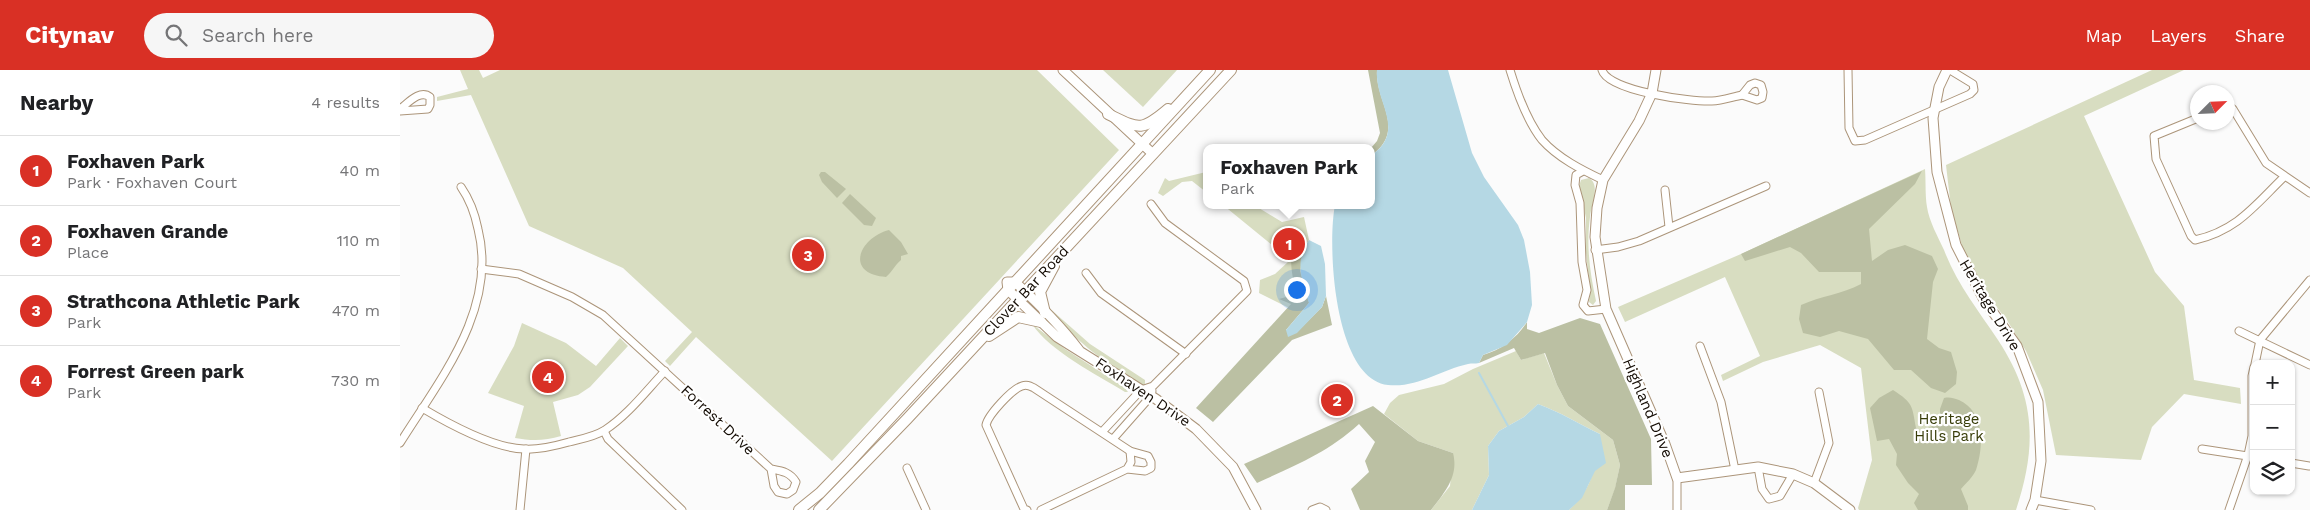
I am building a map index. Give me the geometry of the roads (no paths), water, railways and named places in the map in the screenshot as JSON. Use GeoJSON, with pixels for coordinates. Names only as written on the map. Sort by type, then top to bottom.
{"type":"FeatureCollection","features":[{"type":"Feature","properties":{"kind":"main road","name":"Clover Bar Road"},"geometry":{"type":"LineString","coordinates":[[799,510],[820,493],[848,464],[1210,70]]}},
{"type":"Feature","properties":{"kind":"main road","name":"Clover Bar Road"},"geometry":{"type":"LineString","coordinates":[[818,510],[848,482],[1231,70]]}},
{"type":"Feature","properties":{"kind":"main road"},"geometry":{"type":"LineString","coordinates":[[1108,114],[1130,124],[1143,127],[1150,124],[1194,87]]}},
{"type":"Feature","properties":{"kind":"main road"},"geometry":{"type":"LineString","coordinates":[[976,344],[1018,317],[1043,318],[1040,292],[1060,254]]}},
{"type":"Feature","properties":{"kind":"street"},"geometry":{"type":"LineString","coordinates":[[1063,70],[1152,154]]}},
{"type":"Feature","properties":{"kind":"street"},"geometry":{"type":"LineString","coordinates":[[1510,70],[1528,117],[1542,140],[1583,171],[1603,180]]}},
{"type":"Feature","properties":{"kind":"street"},"geometry":{"type":"LineString","coordinates":[[1602,70],[1610,81],[1684,101],[1714,101],[1742,95]]}},
{"type":"Feature","properties":{"kind":"street","name":"Highland Drive"},"geometry":{"type":"LineString","coordinates":[[1656,70],[1652,93],[1639,121],[1603,180],[1597,208],[1596,250],[1606,309],[1665,444],[1677,478],[1677,510]]}},
{"type":"Feature","properties":{"kind":"street"},"geometry":{"type":"LineString","coordinates":[[1848,70],[1848,113],[1850,128],[1855,141],[1865,140],[1934,109]]}},
{"type":"Feature","properties":{"kind":"street","name":"Heritage Drive"},"geometry":{"type":"LineString","coordinates":[[1934,109],[1970,94],[1974,90],[1973,84],[1968,79],[1948,70],[1939,87],[1934,109],[1933,118],[1937,172],[1956,245],[1983,298],[2017,346],[2038,402],[2042,461],[2035,500],[2031,510]]}},
{"type":"Feature","properties":{"kind":"street"},"geometry":{"type":"LineString","coordinates":[[2235,110],[2266,163],[2310,193]]}},
{"type":"Feature","properties":{"kind":"street"},"geometry":{"type":"LineString","coordinates":[[2190,121],[2154,136],[2156,159],[2191,236],[2195,240],[2225,229],[2245,217],[2284,177]]}},
{"type":"Feature","properties":{"kind":"street"},"geometry":{"type":"LineString","coordinates":[[1583,171],[1576,175],[1575,185],[1580,203],[1582,262],[1587,290],[1582,305],[1588,311],[1606,309]]}},
{"type":"Feature","properties":{"kind":"street"},"geometry":{"type":"LineString","coordinates":[[1596,250],[1618,247],[1639,241],[1766,186]]}},
{"type":"Feature","properties":{"kind":"street"},"geometry":{"type":"LineString","coordinates":[[400,443],[469,326],[480,292],[482,243],[469,199],[461,187]]}},
{"type":"Feature","properties":{"kind":"street"},"geometry":{"type":"LineString","coordinates":[[1665,190],[1670,227]]}},
{"type":"Feature","properties":{"kind":"street"},"geometry":{"type":"LineString","coordinates":[[1102,432],[1141,390],[1153,386],[1245,295],[1247,286],[1244,281],[1165,223],[1151,204]]}},
{"type":"Feature","properties":{"kind":"street","name":"Forrest Drive"},"geometry":{"type":"LineString","coordinates":[[482,269],[519,274],[584,304],[603,315],[771,470]]}},
{"type":"Feature","properties":{"kind":"street"},"geometry":{"type":"LineString","coordinates":[[1086,274],[1101,293],[1186,354]]}},
{"type":"Feature","properties":{"kind":"street"},"geometry":{"type":"LineString","coordinates":[[2255,360],[2260,340],[2310,280]]}},
{"type":"Feature","properties":{"kind":"street","name":"Foxhaven Drive"},"geometry":{"type":"LineString","coordinates":[[1011,286],[1025,292],[1043,318]]}},
{"type":"Feature","properties":{"kind":"street","name":"Foxhaven Drive"},"geometry":{"type":"LineString","coordinates":[[1011,286],[1017,300],[1064,330],[1079,350],[1182,416],[1216,447],[1238,475],[1256,510]]}},
{"type":"Feature","properties":{"kind":"street"},"geometry":{"type":"LineString","coordinates":[[2239,331],[2310,365]]}},
{"type":"Feature","properties":{"kind":"street"},"geometry":{"type":"LineString","coordinates":[[1700,346],[1721,402],[1735,470]]}},
{"type":"Feature","properties":{"kind":"street"},"geometry":{"type":"LineString","coordinates":[[422,408],[471,433],[514,448],[526,449],[554,446],[590,438],[604,431],[632,406],[664,371]]}},
{"type":"Feature","properties":{"kind":"street"},"geometry":{"type":"LineString","coordinates":[[1027,510],[1024,509],[986,425],[987,418],[992,412],[1021,386],[1028,385],[1130,451],[1148,456],[1151,462],[1151,468],[1145,471],[1127,470],[1042,510]]}},
{"type":"Feature","properties":{"kind":"street"},"geometry":{"type":"LineString","coordinates":[[1113,439],[1151,396],[1153,386]]}},
{"type":"Feature","properties":{"kind":"street"},"geometry":{"type":"LineString","coordinates":[[1814,483],[1828,443],[1819,392]]}},
{"type":"Feature","properties":{"kind":"street"},"geometry":{"type":"LineString","coordinates":[[2251,450],[2252,405]]}},
{"type":"Feature","properties":{"kind":"street"},"geometry":{"type":"LineString","coordinates":[[604,431],[608,439],[682,510]]}},
{"type":"Feature","properties":{"kind":"street"},"geometry":{"type":"LineString","coordinates":[[520,510],[526,449]]}},
{"type":"Feature","properties":{"kind":"street"},"geometry":{"type":"LineString","coordinates":[[2202,449],[2250,456]]}},
{"type":"Feature","properties":{"kind":"street"},"geometry":{"type":"LineString","coordinates":[[1127,470],[1130,462],[1130,451]]}},
{"type":"Feature","properties":{"kind":"street"},"geometry":{"type":"LineString","coordinates":[[2229,510],[2250,458]]}},
{"type":"Feature","properties":{"kind":"street"},"geometry":{"type":"LineString","coordinates":[[2295,464],[2310,466]]}},
{"type":"Feature","properties":{"kind":"street"},"geometry":{"type":"LineString","coordinates":[[1677,478],[1758,467],[1793,474],[1814,483],[1850,510]]}},
{"type":"Feature","properties":{"kind":"street"},"geometry":{"type":"LineString","coordinates":[[1758,467],[1762,489],[1769,499],[1780,496],[1793,474]]}},
{"type":"Feature","properties":{"kind":"street"},"geometry":{"type":"LineString","coordinates":[[907,468],[926,510]]}},
{"type":"Feature","properties":{"kind":"street"},"geometry":{"type":"LineString","coordinates":[[2035,500],[2091,510]]}},
{"type":"Feature","properties":{"kind":"street"},"geometry":{"type":"LineString","coordinates":[[1312,510],[1320,507],[1326,510]]}},
{"type":"Feature","properties":{"kind":"water"},"geometry":{"type":"Polygon","coordinates":[[[1377,70],[1448,70],[1472,153],[1484,177],[1518,225],[1524,240],[1530,272],[1532,305],[1527,322],[1507,345],[1483,355],[1479,363],[1458,367],[1419,381],[1399,385],[1388,385],[1370,377],[1356,360],[1345,336],[1338,308],[1334,278],[1332,250],[1335,209],[1375,209],[1375,152],[1382,145],[1387,135],[1388,125],[1377,82],[1377,70]]]}},
{"type":"Feature","properties":{"kind":"water"},"geometry":{"type":"Polygon","coordinates":[[[1309,240],[1321,246],[1325,264],[1326,296],[1322,307],[1297,333],[1288,337],[1286,330],[1309,303],[1302,278],[1301,263],[1304,248],[1309,240]]]}},
{"type":"Feature","properties":{"kind":"water"},"geometry":{"type":"Polygon","coordinates":[[[1538,404],[1600,434],[1606,463],[1595,471],[1582,498],[1569,510],[1472,510],[1489,475],[1488,446],[1499,431],[1524,417],[1538,404]]]}},
{"type":"Feature","properties":{"kind":"waterway"},"geometry":{"type":"LineString","coordinates":[[1479,373],[1508,426]]}},
{"type":"Feature","properties":{"kind":"place","name":"Foxhaven Park"},"geometry":{"type":"Point","coordinates":[1289,244]}},
{"type":"Feature","properties":{"kind":"place","name":"Strathcona Athletic Park"},"geometry":{"type":"Point","coordinates":[808,255]}},
{"type":"Feature","properties":{"kind":"place","name":"Forrest Green park"},"geometry":{"type":"Point","coordinates":[548,377]}},
{"type":"Feature","properties":{"kind":"place","name":"Foxhaven Grande"},"geometry":{"type":"Point","coordinates":[1337,400]}},
{"type":"Feature","properties":{"kind":"park label","name":"Heritage Hills Park"},"geometry":{"type":"Point","coordinates":[1949,428]}}]}
